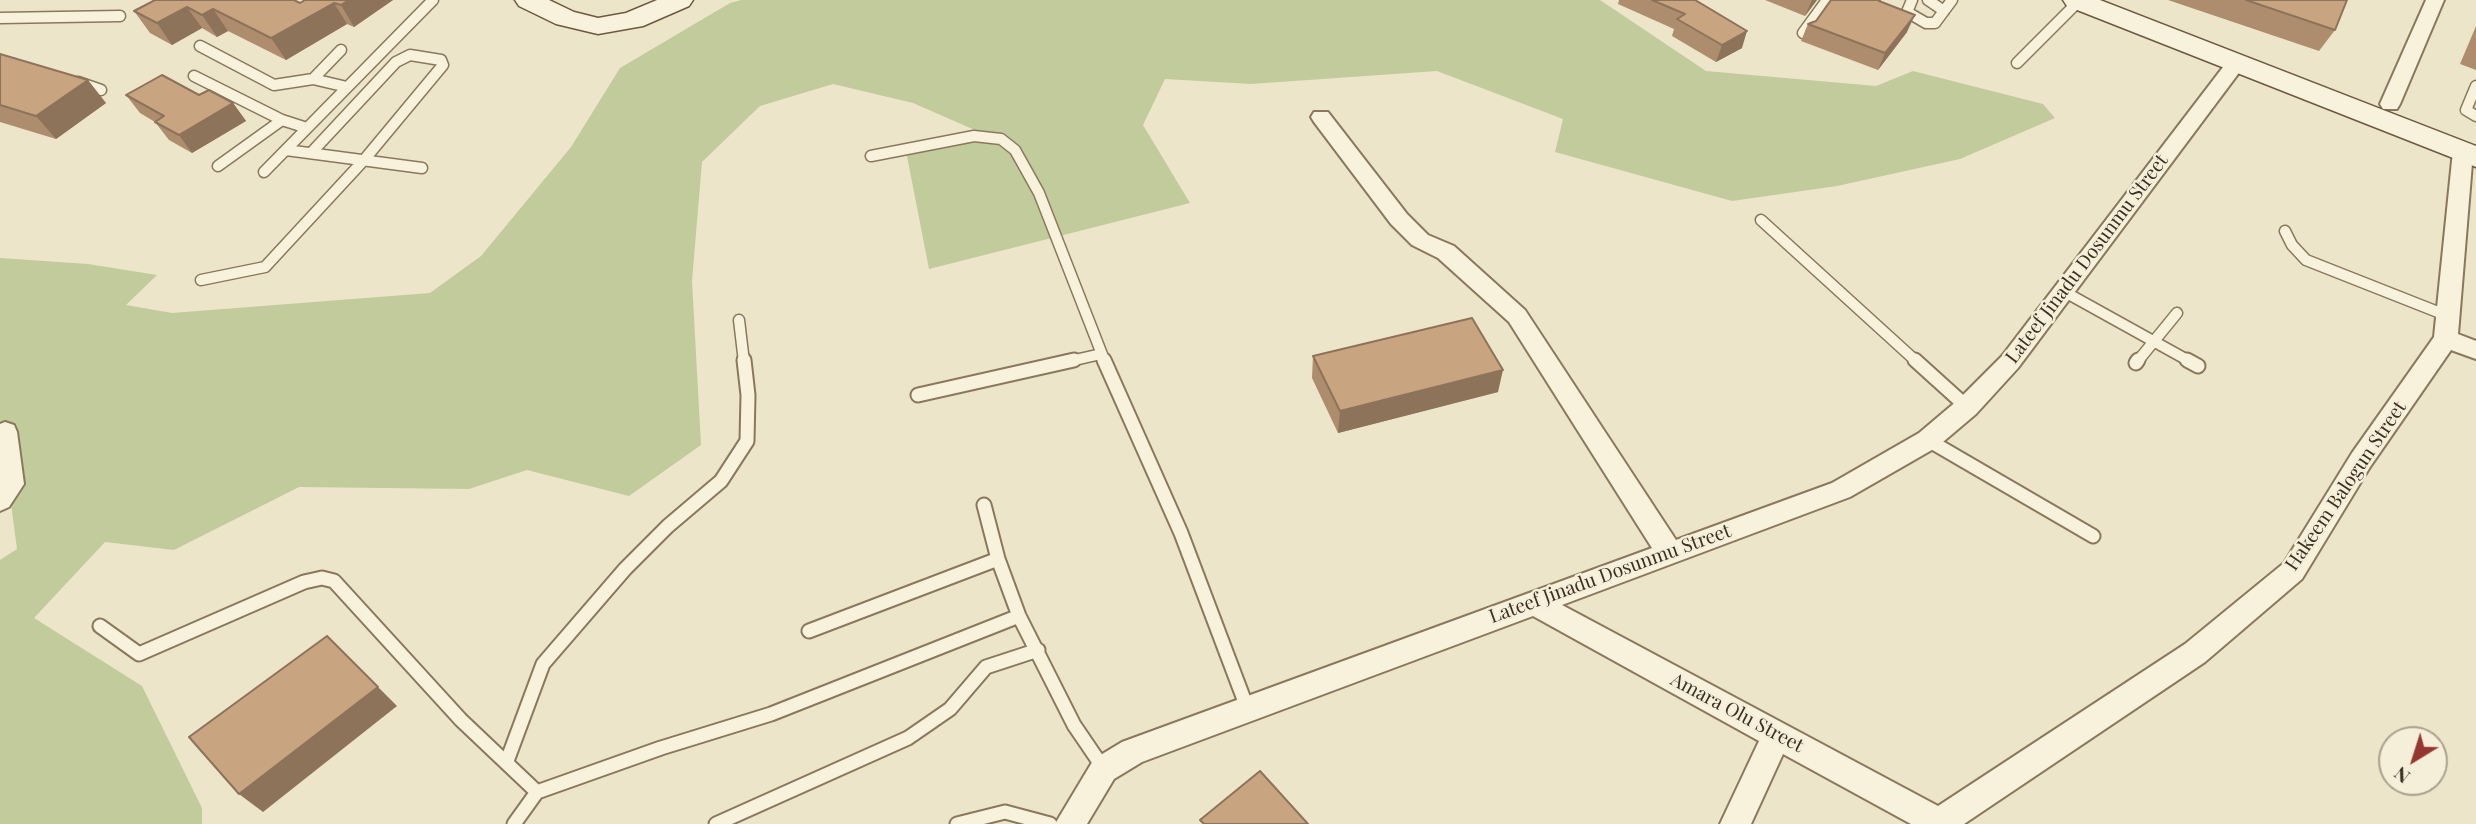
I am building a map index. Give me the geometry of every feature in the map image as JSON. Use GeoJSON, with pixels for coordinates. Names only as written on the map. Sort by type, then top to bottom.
{"type":"FeatureCollection","features":[{"type":"Feature","properties":{"kind":"street"},"geometry":{"type":"LineString","coordinates":[[528,0],[565,18],[598,26],[616,25],[680,0]]}},
{"type":"Feature","properties":{"kind":"street"},"geometry":{"type":"LineString","coordinates":[[592,0],[622,0]]}},
{"type":"Feature","properties":{"kind":"street"},"geometry":{"type":"LineString","coordinates":[[2078,0],[2472,149]]}},
{"type":"Feature","properties":{"kind":"street"},"geometry":{"type":"LineString","coordinates":[[2122,0],[2390,104],[2472,149]]}},
{"type":"Feature","properties":{"kind":"street"},"geometry":{"type":"LineString","coordinates":[[2390,104],[2435,0]]}},
{"type":"Feature","properties":{"kind":"street","name":"Lateef Jinadu Dosunmu Street"},"geometry":{"type":"LineString","coordinates":[[1104,769],[1132,752],[1840,490],[1928,440],[1967,407],[2010,362],[2237,62]]}},
{"type":"Feature","properties":{"kind":"street"},"geometry":{"type":"LineString","coordinates":[[1321,117],[1399,219],[1420,240],[1456,261],[1517,316],[1669,552]]}},
{"type":"Feature","properties":{"kind":"street","name":"Hakeem Balogun Street"},"geometry":{"type":"LineString","coordinates":[[1940,823],[2195,653],[2293,571],[2447,328],[2472,149]]}},
{"type":"Feature","properties":{"kind":"street"},"geometry":{"type":"LineString","coordinates":[[2447,328],[2476,350]]}},
{"type":"Feature","properties":{"kind":"street"},"geometry":{"type":"LineString","coordinates":[[0,500],[10,484],[5,432]]}},
{"type":"Feature","properties":{"kind":"street","name":"Amara Olu Street"},"geometry":{"type":"LineString","coordinates":[[1532,602],[1940,823]]}},
{"type":"Feature","properties":{"kind":"street"},"geometry":{"type":"LineString","coordinates":[[1735,824],[1777,735]]}},
{"type":"Feature","properties":{"kind":"street"},"geometry":{"type":"LineString","coordinates":[[1070,824],[1104,769]]}},
{"type":"Feature","properties":{"kind":"lane"},"geometry":{"type":"LineString","coordinates":[[264,172],[433,0]]}},
{"type":"Feature","properties":{"kind":"lane"},"geometry":{"type":"LineString","coordinates":[[1803,33],[1827,0]]}},
{"type":"Feature","properties":{"kind":"lane"},"geometry":{"type":"LineString","coordinates":[[1912,0],[1907,12],[1926,23],[1935,23],[1952,0]]}},
{"type":"Feature","properties":{"kind":"lane"},"geometry":{"type":"LineString","coordinates":[[1928,0],[1944,11]]}},
{"type":"Feature","properties":{"kind":"lane"},"geometry":{"type":"LineString","coordinates":[[2017,63],[2078,0]]}},
{"type":"Feature","properties":{"kind":"lane"},"geometry":{"type":"LineString","coordinates":[[0,18],[13,20],[120,16]]}},
{"type":"Feature","properties":{"kind":"lane"},"geometry":{"type":"LineString","coordinates":[[200,46],[274,85],[292,85],[313,79],[347,87]]}},
{"type":"Feature","properties":{"kind":"lane"},"geometry":{"type":"LineString","coordinates":[[313,79],[341,50]]}},
{"type":"Feature","properties":{"kind":"lane"},"geometry":{"type":"LineString","coordinates":[[201,280],[265,267],[364,160],[443,65],[441,60],[410,55],[396,62],[312,153]]}},
{"type":"Feature","properties":{"kind":"lane"},"geometry":{"type":"LineString","coordinates":[[194,76],[282,120],[307,128]]}},
{"type":"Feature","properties":{"kind":"lane"},"geometry":{"type":"LineString","coordinates":[[63,78],[102,90]]}},
{"type":"Feature","properties":{"kind":"lane"},"geometry":{"type":"LineString","coordinates":[[2476,86],[2466,112],[2476,116]]}},
{"type":"Feature","properties":{"kind":"lane"},"geometry":{"type":"LineString","coordinates":[[218,166],[282,120]]}},
{"type":"Feature","properties":{"kind":"lane"},"geometry":{"type":"LineString","coordinates":[[871,156],[974,136],[1000,139],[1015,150],[1039,194],[1101,354],[1181,533],[1248,710]]}},
{"type":"Feature","properties":{"kind":"lane"},"geometry":{"type":"LineString","coordinates":[[286,150],[422,168]]}},
{"type":"Feature","properties":{"kind":"lane"},"geometry":{"type":"LineString","coordinates":[[1761,220],[1967,407]]}},
{"type":"Feature","properties":{"kind":"lane"},"geometry":{"type":"LineString","coordinates":[[2285,231],[2292,245],[2306,260],[2447,328]]}},
{"type":"Feature","properties":{"kind":"lane"},"geometry":{"type":"LineString","coordinates":[[2063,291],[2198,366]]}},
{"type":"Feature","properties":{"kind":"lane"},"geometry":{"type":"LineString","coordinates":[[2136,363],[2177,313]]}},
{"type":"Feature","properties":{"kind":"lane"},"geometry":{"type":"LineString","coordinates":[[507,761],[542,664],[625,569],[668,526],[721,481],[747,442],[748,395],[739,320]]}},
{"type":"Feature","properties":{"kind":"lane"},"geometry":{"type":"LineString","coordinates":[[918,395],[1101,354]]}},
{"type":"Feature","properties":{"kind":"lane"},"geometry":{"type":"LineString","coordinates":[[1928,440],[2093,537]]}},
{"type":"Feature","properties":{"kind":"lane"},"geometry":{"type":"LineString","coordinates":[[984,505],[998,559],[1019,616],[1074,725],[1104,769]]}},
{"type":"Feature","properties":{"kind":"lane"},"geometry":{"type":"LineString","coordinates":[[808,631],[998,559]]}},
{"type":"Feature","properties":{"kind":"lane"},"geometry":{"type":"LineString","coordinates":[[100,626],[139,654],[154,650],[304,582],[322,578],[334,581],[461,720],[537,792]]}},
{"type":"Feature","properties":{"kind":"lane"},"geometry":{"type":"LineString","coordinates":[[514,824],[537,792],[661,748],[771,714],[1019,616]]}},
{"type":"Feature","properties":{"kind":"lane"},"geometry":{"type":"LineString","coordinates":[[716,824],[908,738],[950,709],[986,667],[1038,650]]}},
{"type":"Feature","properties":{"kind":"lane"},"geometry":{"type":"LineString","coordinates":[[957,824],[1005,812],[1050,824]]}},
{"type":"Feature","properties":{"kind":"green space"},"geometry":{"type":"Polygon","coordinates":[[[741,0],[1600,0],[1706,71],[1876,86],[1913,71],[2043,104],[2055,118],[1960,159],[1837,186],[1732,201],[1555,152],[1563,119],[1437,71],[1251,84],[1165,79],[1143,125],[1190,203],[929,269],[905,146],[977,131],[913,103],[833,84],[760,106],[702,162],[692,281],[701,445],[629,496],[527,470],[469,489],[299,487],[174,550],[105,542],[34,618],[142,686],[202,808],[202,824],[0,824],[0,560],[17,549],[0,420],[0,258],[88,264],[157,275],[126,305],[172,313],[430,293],[481,256],[571,147],[620,68],[730,3],[741,0]]]}},
{"type":"Feature","properties":{"kind":"building"},"geometry":{"type":"Polygon","coordinates":[[[155,0],[294,0],[300,3],[305,0],[349,0],[341,5],[334,3],[271,38],[213,9],[202,15],[187,7],[157,23],[134,11],[155,0]]]}},
{"type":"Feature","properties":{"kind":"building"},"geometry":{"type":"Polygon","coordinates":[[[1652,0],[1695,0],[1747,31],[1722,45],[1677,19],[1685,14],[1652,0]]]}},
{"type":"Feature","properties":{"kind":"building"},"geometry":{"type":"Polygon","coordinates":[[[1831,0],[1880,0],[1915,15],[1885,53],[1808,24],[1816,21],[1831,0]]]}},
{"type":"Feature","properties":{"kind":"building"},"geometry":{"type":"Polygon","coordinates":[[[2246,0],[2347,0],[2335,30],[2246,0]]]}},
{"type":"Feature","properties":{"kind":"building"},"geometry":{"type":"Polygon","coordinates":[[[0,54],[88,80],[36,116],[0,105],[0,54]]]}},
{"type":"Feature","properties":{"kind":"building"},"geometry":{"type":"Polygon","coordinates":[[[162,75],[199,95],[209,90],[233,103],[179,135],[155,122],[164,116],[126,95],[162,75]]]}},
{"type":"Feature","properties":{"kind":"building"},"geometry":{"type":"Polygon","coordinates":[[[1472,318],[1503,370],[1340,411],[1313,356],[1472,318]]]}},
{"type":"Feature","properties":{"kind":"building"},"geometry":{"type":"Polygon","coordinates":[[[327,636],[378,687],[239,794],[189,737],[327,636]]]}},
{"type":"Feature","properties":{"kind":"building"},"geometry":{"type":"Polygon","coordinates":[[[1260,771],[1308,824],[1204,824],[1200,820],[1260,771]]]}}]}
